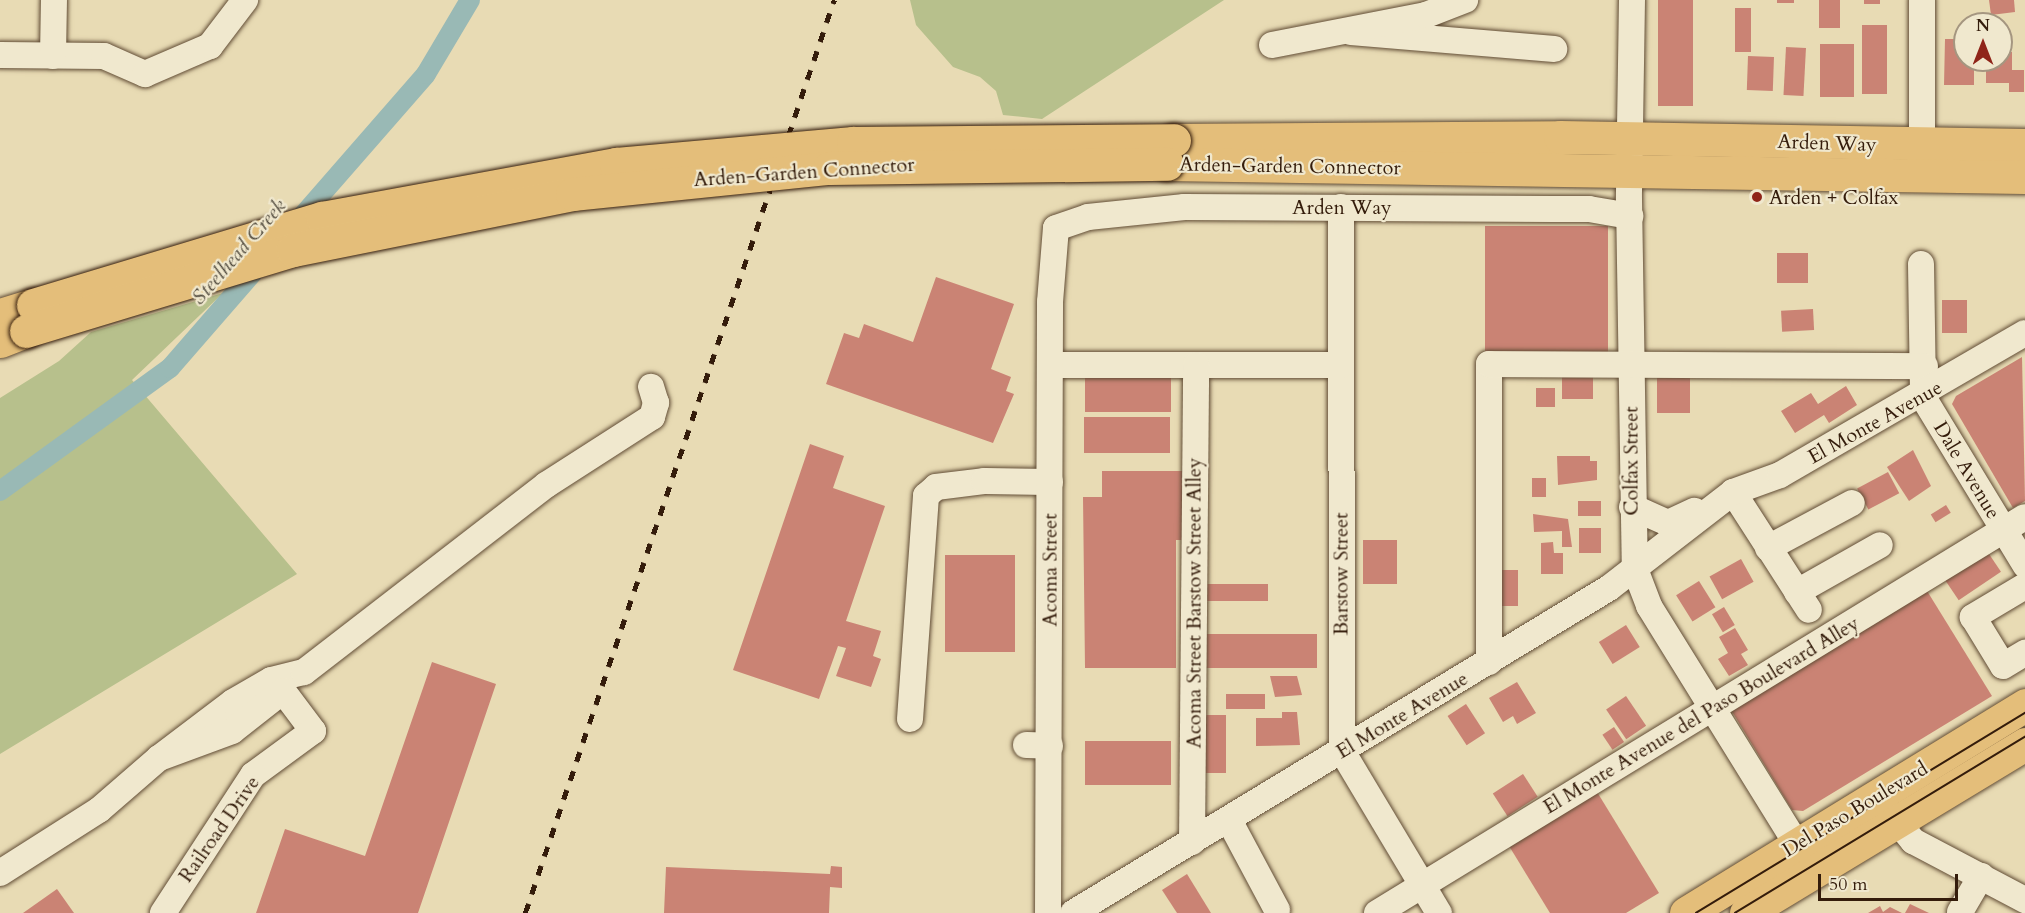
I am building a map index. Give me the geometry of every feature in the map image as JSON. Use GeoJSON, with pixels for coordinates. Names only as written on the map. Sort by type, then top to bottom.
{"type":"FeatureCollection","features":[{"type":"Feature","properties":{"kind":"main road","name":"Arden Way"},"geometry":{"type":"LineString","coordinates":[[1629,137],[1922,145],[2025,145]]}},
{"type":"Feature","properties":{"kind":"main road","name":"Arden-Garden Connector"},"geometry":{"type":"LineString","coordinates":[[1170,152],[1629,137]]}},
{"type":"Feature","properties":{"kind":"main road","name":"Arden-Garden Connector"},"geometry":{"type":"LineString","coordinates":[[15,323],[322,218],[606,165],[852,143],[1170,152],[1629,170]]}},
{"type":"Feature","properties":{"kind":"main road","name":"Arden Way"},"geometry":{"type":"LineString","coordinates":[[1629,170],[2025,177]]}},
{"type":"Feature","properties":{"kind":"main road","name":"Del Paso Boulevard"},"geometry":{"type":"LineString","coordinates":[[1746,913],[1805,858],[1878,796],[2025,705]]}},
{"type":"Feature","properties":{"kind":"main road","name":"Del Paso Boulevard"},"geometry":{"type":"LineString","coordinates":[[1686,913],[1805,858],[1894,823],[2025,744]]}},
{"type":"Feature","properties":{"kind":"street"},"geometry":{"type":"LineString","coordinates":[[53,57],[54,0]]}},
{"type":"Feature","properties":{"kind":"street"},"geometry":{"type":"LineString","coordinates":[[0,55],[104,57],[146,75],[210,46],[245,0]]}},
{"type":"Feature","properties":{"kind":"street"},"geometry":{"type":"LineString","coordinates":[[1272,45],[1352,32],[1465,0]]}},
{"type":"Feature","properties":{"kind":"street","name":"Colfax Street"},"geometry":{"type":"LineString","coordinates":[[1632,0],[1629,170],[1632,507],[1635,569],[1649,606],[1805,858]]}},
{"type":"Feature","properties":{"kind":"street"},"geometry":{"type":"LineString","coordinates":[[1922,0],[1922,145]]}},
{"type":"Feature","properties":{"kind":"street"},"geometry":{"type":"LineString","coordinates":[[1352,32],[1554,49]]}},
{"type":"Feature","properties":{"kind":"street","name":"Arden Way"},"geometry":{"type":"LineString","coordinates":[[1056,228],[1088,218],[1157,209],[1341,207],[1590,209],[1630,216]]}},
{"type":"Feature","properties":{"kind":"street","name":"Barstow Street"},"geometry":{"type":"LineString","coordinates":[[1341,207],[1342,751]]}},
{"type":"Feature","properties":{"kind":"street","name":"Acoma Street"},"geometry":{"type":"LineString","coordinates":[[1048,913],[1038,746],[1050,482],[1050,365],[1056,228]]}},
{"type":"Feature","properties":{"kind":"street"},"geometry":{"type":"LineString","coordinates":[[1922,264],[1925,366],[1923,397]]}},
{"type":"Feature","properties":{"kind":"street","name":"El Monte Avenue"},"geometry":{"type":"LineString","coordinates":[[1632,507],[1668,523],[1726,496],[1780,475],[1923,397],[2025,333]]}},
{"type":"Feature","properties":{"kind":"street"},"geometry":{"type":"LineString","coordinates":[[1489,662],[1489,364],[1925,366]]}},
{"type":"Feature","properties":{"kind":"street"},"geometry":{"type":"LineString","coordinates":[[1050,365],[1341,365]]}},
{"type":"Feature","properties":{"kind":"street","name":"Acoma Street Barstow Street Alley"},"geometry":{"type":"LineString","coordinates":[[1192,842],[1196,365]]}},
{"type":"Feature","properties":{"kind":"street"},"geometry":{"type":"LineString","coordinates":[[0,873],[99,810],[159,758],[233,702],[271,680],[304,672],[546,484],[652,417],[656,403],[651,387]]}},
{"type":"Feature","properties":{"kind":"street","name":"Dale Avenue"},"geometry":{"type":"LineString","coordinates":[[1923,397],[2014,523],[2025,565]]}},
{"type":"Feature","properties":{"kind":"street"},"geometry":{"type":"LineString","coordinates":[[910,719],[926,496],[936,487],[984,482],[1050,482]]}},
{"type":"Feature","properties":{"kind":"street"},"geometry":{"type":"LineString","coordinates":[[1726,496],[1768,548],[1803,601],[1880,545]]}},
{"type":"Feature","properties":{"kind":"street","name":"El Monte Avenue"},"geometry":{"type":"LineString","coordinates":[[1073,913],[1489,662],[1635,569],[1726,496]]}},
{"type":"Feature","properties":{"kind":"street"},"geometry":{"type":"LineString","coordinates":[[1768,548],[1852,503]]}},
{"type":"Feature","properties":{"kind":"street","name":"El Monte Avenue del Paso Boulevard Alley"},"geometry":{"type":"LineString","coordinates":[[1377,913],[2014,523]]}},
{"type":"Feature","properties":{"kind":"street"},"geometry":{"type":"LineString","coordinates":[[2025,586],[1973,617],[2003,666],[2025,653]]}},
{"type":"Feature","properties":{"kind":"street","name":"Railroad Drive"},"geometry":{"type":"LineString","coordinates":[[159,758],[232,731],[284,692],[313,731],[253,775],[163,913]]}},
{"type":"Feature","properties":{"kind":"street"},"geometry":{"type":"LineString","coordinates":[[1342,751],[1439,913]]}},
{"type":"Feature","properties":{"kind":"street"},"geometry":{"type":"LineString","coordinates":[[1878,796],[1894,823],[1913,841],[2025,900]]}},
{"type":"Feature","properties":{"kind":"street"},"geometry":{"type":"LineString","coordinates":[[1228,820],[1277,910]]}},
{"type":"Feature","properties":{"kind":"street"},"geometry":{"type":"LineString","coordinates":[[1960,912],[1981,876]]}},
{"type":"Feature","properties":{"kind":"green space"},"geometry":{"type":"Polygon","coordinates":[[[910,0],[1224,0],[1042,119],[1003,115],[996,91],[980,77],[953,67],[916,25],[910,0]]]}},
{"type":"Feature","properties":{"kind":"green space"},"geometry":{"type":"Polygon","coordinates":[[[223,293],[132,380],[297,574],[0,754],[0,398],[59,361],[91,332],[223,293]]]}},
{"type":"Feature","properties":{"kind":"building"},"geometry":{"type":"Polygon","coordinates":[[[1658,0],[1693,0],[1693,106],[1658,106],[1658,0]]]}},
{"type":"Feature","properties":{"kind":"building"},"geometry":{"type":"Polygon","coordinates":[[[1777,0],[1794,0],[1794,3],[1777,3],[1777,0]]]}},
{"type":"Feature","properties":{"kind":"building"},"geometry":{"type":"Polygon","coordinates":[[[1819,0],[1840,0],[1840,28],[1819,28],[1819,0]]]}},
{"type":"Feature","properties":{"kind":"building"},"geometry":{"type":"Polygon","coordinates":[[[1864,0],[1880,0],[1880,4],[1864,4],[1864,0]]]}},
{"type":"Feature","properties":{"kind":"building"},"geometry":{"type":"Polygon","coordinates":[[[1989,0],[2014,0],[2015,12],[1991,12],[1989,0]]]}},
{"type":"Feature","properties":{"kind":"building"},"geometry":{"type":"Polygon","coordinates":[[[1735,8],[1751,8],[1751,52],[1735,52],[1735,8]]]}},
{"type":"Feature","properties":{"kind":"building"},"geometry":{"type":"Polygon","coordinates":[[[1862,25],[1887,25],[1887,94],[1862,94],[1862,25]]]}},
{"type":"Feature","properties":{"kind":"building"},"geometry":{"type":"Polygon","coordinates":[[[1945,39],[1953,39],[1953,72],[1974,72],[1974,85],[1944,85],[1945,39]]]}},
{"type":"Feature","properties":{"kind":"building"},"geometry":{"type":"Polygon","coordinates":[[[1820,44],[1854,44],[1854,97],[1820,97],[1820,44]]]}},
{"type":"Feature","properties":{"kind":"building"},"geometry":{"type":"Polygon","coordinates":[[[1786,47],[1806,48],[1803,96],[1783,95],[1786,47]]]}},
{"type":"Feature","properties":{"kind":"building"},"geometry":{"type":"Polygon","coordinates":[[[1748,56],[1774,57],[1773,91],[1747,90],[1748,56]]]}},
{"type":"Feature","properties":{"kind":"building"},"geometry":{"type":"Polygon","coordinates":[[[2024,70],[2024,92],[2009,92],[2009,83],[1986,83],[1986,72],[2024,70]]]}},
{"type":"Feature","properties":{"kind":"building"},"geometry":{"type":"Polygon","coordinates":[[[1485,226],[1608,226],[1608,354],[1485,354],[1485,226]]]}},
{"type":"Feature","properties":{"kind":"building"},"geometry":{"type":"Polygon","coordinates":[[[1777,253],[1808,253],[1808,283],[1777,283],[1777,253]]]}},
{"type":"Feature","properties":{"kind":"building"},"geometry":{"type":"Polygon","coordinates":[[[936,277],[1014,304],[991,369],[1011,377],[1006,391],[1014,394],[993,443],[826,384],[844,333],[859,338],[864,324],[913,342],[936,277]]]}},
{"type":"Feature","properties":{"kind":"building"},"geometry":{"type":"Polygon","coordinates":[[[1942,300],[1967,300],[1967,333],[1942,333],[1942,300]]]}},
{"type":"Feature","properties":{"kind":"building"},"geometry":{"type":"Polygon","coordinates":[[[1813,309],[1814,330],[1782,332],[1781,311],[1813,309]]]}},
{"type":"Feature","properties":{"kind":"building"},"geometry":{"type":"Polygon","coordinates":[[[2022,357],[2025,501],[2013,508],[1952,404],[1956,396],[2022,357]]]}},
{"type":"Feature","properties":{"kind":"building"},"geometry":{"type":"Polygon","coordinates":[[[1657,372],[1690,372],[1690,413],[1657,413],[1657,372]]]}},
{"type":"Feature","properties":{"kind":"building"},"geometry":{"type":"Polygon","coordinates":[[[1562,376],[1593,376],[1593,399],[1562,399],[1562,376]]]}},
{"type":"Feature","properties":{"kind":"building"},"geometry":{"type":"Polygon","coordinates":[[[1085,377],[1171,377],[1171,412],[1085,412],[1085,377]]]}},
{"type":"Feature","properties":{"kind":"building"},"geometry":{"type":"Polygon","coordinates":[[[1846,386],[1857,405],[1829,423],[1824,415],[1795,433],[1781,411],[1811,393],[1818,404],[1846,386]]]}},
{"type":"Feature","properties":{"kind":"building"},"geometry":{"type":"Polygon","coordinates":[[[1536,388],[1555,388],[1555,407],[1536,407],[1536,388]]]}},
{"type":"Feature","properties":{"kind":"building"},"geometry":{"type":"Polygon","coordinates":[[[1084,417],[1170,417],[1170,453],[1084,453],[1084,417]]]}},
{"type":"Feature","properties":{"kind":"building"},"geometry":{"type":"Polygon","coordinates":[[[810,444],[844,456],[833,488],[885,506],[846,621],[881,631],[873,656],[881,659],[871,687],[836,676],[846,648],[838,646],[819,699],[733,670],[810,444]]]}},
{"type":"Feature","properties":{"kind":"building"},"geometry":{"type":"Polygon","coordinates":[[[1913,450],[1931,486],[1909,501],[1887,467],[1913,450]]]}},
{"type":"Feature","properties":{"kind":"building"},"geometry":{"type":"Polygon","coordinates":[[[1557,456],[1590,456],[1590,461],[1597,461],[1597,480],[1558,485],[1557,456]]]}},
{"type":"Feature","properties":{"kind":"building"},"geometry":{"type":"Polygon","coordinates":[[[1102,471],[1182,471],[1186,540],[1176,540],[1176,668],[1085,668],[1083,497],[1102,497],[1102,471]]]}},
{"type":"Feature","properties":{"kind":"building"},"geometry":{"type":"Polygon","coordinates":[[[1888,472],[1899,493],[1868,510],[1857,488],[1888,472]]]}},
{"type":"Feature","properties":{"kind":"building"},"geometry":{"type":"Polygon","coordinates":[[[1532,478],[1546,478],[1546,497],[1532,497],[1532,478]]]}},
{"type":"Feature","properties":{"kind":"building"},"geometry":{"type":"Polygon","coordinates":[[[1578,501],[1601,501],[1601,516],[1578,516],[1578,501]]]}},
{"type":"Feature","properties":{"kind":"building"},"geometry":{"type":"Polygon","coordinates":[[[1946,505],[1951,513],[1936,522],[1931,515],[1946,505]]]}},
{"type":"Feature","properties":{"kind":"building"},"geometry":{"type":"Polygon","coordinates":[[[1533,514],[1568,519],[1572,547],[1562,547],[1562,531],[1534,532],[1533,514]]]}},
{"type":"Feature","properties":{"kind":"building"},"geometry":{"type":"Polygon","coordinates":[[[1579,528],[1601,528],[1601,553],[1579,553],[1579,528]]]}},
{"type":"Feature","properties":{"kind":"building"},"geometry":{"type":"Polygon","coordinates":[[[1363,540],[1397,540],[1397,584],[1363,584],[1363,540]]]}},
{"type":"Feature","properties":{"kind":"building"},"geometry":{"type":"Polygon","coordinates":[[[1553,542],[1554,553],[1563,553],[1563,574],[1541,574],[1541,543],[1553,542]]]}},
{"type":"Feature","properties":{"kind":"building"},"geometry":{"type":"Polygon","coordinates":[[[1987,551],[2001,572],[1959,600],[1945,580],[1987,551]]]}},
{"type":"Feature","properties":{"kind":"building"},"geometry":{"type":"Polygon","coordinates":[[[945,555],[1015,555],[1015,652],[945,652],[945,555]]]}},
{"type":"Feature","properties":{"kind":"building"},"geometry":{"type":"Polygon","coordinates":[[[1741,559],[1754,582],[1722,599],[1710,576],[1741,559]]]}},
{"type":"Feature","properties":{"kind":"building"},"geometry":{"type":"Polygon","coordinates":[[[1496,570],[1518,570],[1518,606],[1496,606],[1496,570]]]}},
{"type":"Feature","properties":{"kind":"building"},"geometry":{"type":"Polygon","coordinates":[[[1699,581],[1715,607],[1693,622],[1676,595],[1699,581]]]}},
{"type":"Feature","properties":{"kind":"building"},"geometry":{"type":"Polygon","coordinates":[[[1203,584],[1268,584],[1268,601],[1203,601],[1203,584]]]}},
{"type":"Feature","properties":{"kind":"building"},"geometry":{"type":"Polygon","coordinates":[[[1924,586],[1992,696],[1803,811],[1792,810],[1728,705],[1924,586]]]}},
{"type":"Feature","properties":{"kind":"building"},"geometry":{"type":"Polygon","coordinates":[[[1724,607],[1735,625],[1723,632],[1712,614],[1724,607]]]}},
{"type":"Feature","properties":{"kind":"building"},"geometry":{"type":"Polygon","coordinates":[[[1626,625],[1640,647],[1613,664],[1599,642],[1626,625]]]}},
{"type":"Feature","properties":{"kind":"building"},"geometry":{"type":"Polygon","coordinates":[[[1735,628],[1748,650],[1741,654],[1748,665],[1729,676],[1718,659],[1728,653],[1719,637],[1735,628]]]}},
{"type":"Feature","properties":{"kind":"building"},"geometry":{"type":"Polygon","coordinates":[[[1204,634],[1317,634],[1317,668],[1204,668],[1204,634]]]}},
{"type":"Feature","properties":{"kind":"building"},"geometry":{"type":"Polygon","coordinates":[[[432,662],[496,684],[418,913],[256,913],[285,829],[365,856],[432,662]]]}},
{"type":"Feature","properties":{"kind":"building"},"geometry":{"type":"Polygon","coordinates":[[[1270,676],[1297,676],[1302,695],[1275,697],[1270,676]]]}},
{"type":"Feature","properties":{"kind":"building"},"geometry":{"type":"Polygon","coordinates":[[[1517,682],[1536,713],[1517,724],[1513,716],[1503,722],[1489,698],[1517,682]]]}},
{"type":"Feature","properties":{"kind":"building"},"geometry":{"type":"Polygon","coordinates":[[[1226,694],[1265,694],[1265,709],[1226,709],[1226,694]]]}},
{"type":"Feature","properties":{"kind":"building"},"geometry":{"type":"Polygon","coordinates":[[[1626,696],[1646,726],[1626,739],[1606,709],[1626,696]]]}},
{"type":"Feature","properties":{"kind":"building"},"geometry":{"type":"Polygon","coordinates":[[[1466,704],[1485,733],[1467,745],[1448,716],[1466,704]]]}},
{"type":"Feature","properties":{"kind":"building"},"geometry":{"type":"Polygon","coordinates":[[[1282,712],[1297,712],[1300,745],[1256,746],[1256,718],[1282,718],[1282,712]]]}},
{"type":"Feature","properties":{"kind":"building"},"geometry":{"type":"Polygon","coordinates":[[[1204,715],[1226,715],[1226,773],[1204,773],[1204,715]]]}},
{"type":"Feature","properties":{"kind":"building"},"geometry":{"type":"Polygon","coordinates":[[[1614,727],[1624,742],[1612,750],[1602,735],[1614,727]]]}},
{"type":"Feature","properties":{"kind":"building"},"geometry":{"type":"Polygon","coordinates":[[[1085,741],[1171,741],[1171,785],[1085,785],[1085,741]]]}},
{"type":"Feature","properties":{"kind":"building"},"geometry":{"type":"Polygon","coordinates":[[[1523,774],[1538,797],[1508,816],[1493,794],[1523,774]]]}},
{"type":"Feature","properties":{"kind":"building"},"geometry":{"type":"Polygon","coordinates":[[[1594,787],[1659,893],[1626,913],[1550,913],[1506,841],[1594,787]]]}},
{"type":"Feature","properties":{"kind":"building"},"geometry":{"type":"Polygon","coordinates":[[[831,866],[842,867],[842,888],[830,887],[829,913],[664,913],[666,867],[830,874],[831,866]]]}},
{"type":"Feature","properties":{"kind":"building"},"geometry":{"type":"Polygon","coordinates":[[[1187,874],[1211,913],[1177,913],[1162,890],[1187,874]]]}},
{"type":"Feature","properties":{"kind":"building"},"geometry":{"type":"Polygon","coordinates":[[[57,889],[74,913],[23,913],[57,889]]]}},
{"type":"Feature","properties":{"kind":"building"},"geometry":{"type":"Polygon","coordinates":[[[1910,904],[1929,913],[1905,913],[1910,904]]]}},
{"type":"Feature","properties":{"kind":"building"},"geometry":{"type":"Polygon","coordinates":[[[1880,906],[1883,912],[1890,907],[1902,913],[1868,913],[1880,906]]]}},
{"type":"Feature","properties":{"kind":"waterway","name":"Steelhead Creek"},"geometry":{"type":"LineString","coordinates":[[297,222],[426,74],[470,0]]}},
{"type":"Feature","properties":{"kind":"waterway","name":"Steelhead Creek"},"geometry":{"type":"LineString","coordinates":[[0,491],[170,368],[262,262]]}},
{"type":"Feature","properties":{"kind":"tram line"},"geometry":{"type":"LineString","coordinates":[[1696,913],[2025,713]]}},
{"type":"Feature","properties":{"kind":"tram line"},"geometry":{"type":"LineString","coordinates":[[1735,913],[2025,737]]}},
{"type":"Feature","properties":{"kind":"railway"},"geometry":{"type":"LineString","coordinates":[[525,913],[834,0]]}},
{"type":"Feature","properties":{"kind":"place","name":"Arden + Colfax"},"geometry":{"type":"Point","coordinates":[1757,197]}}]}
